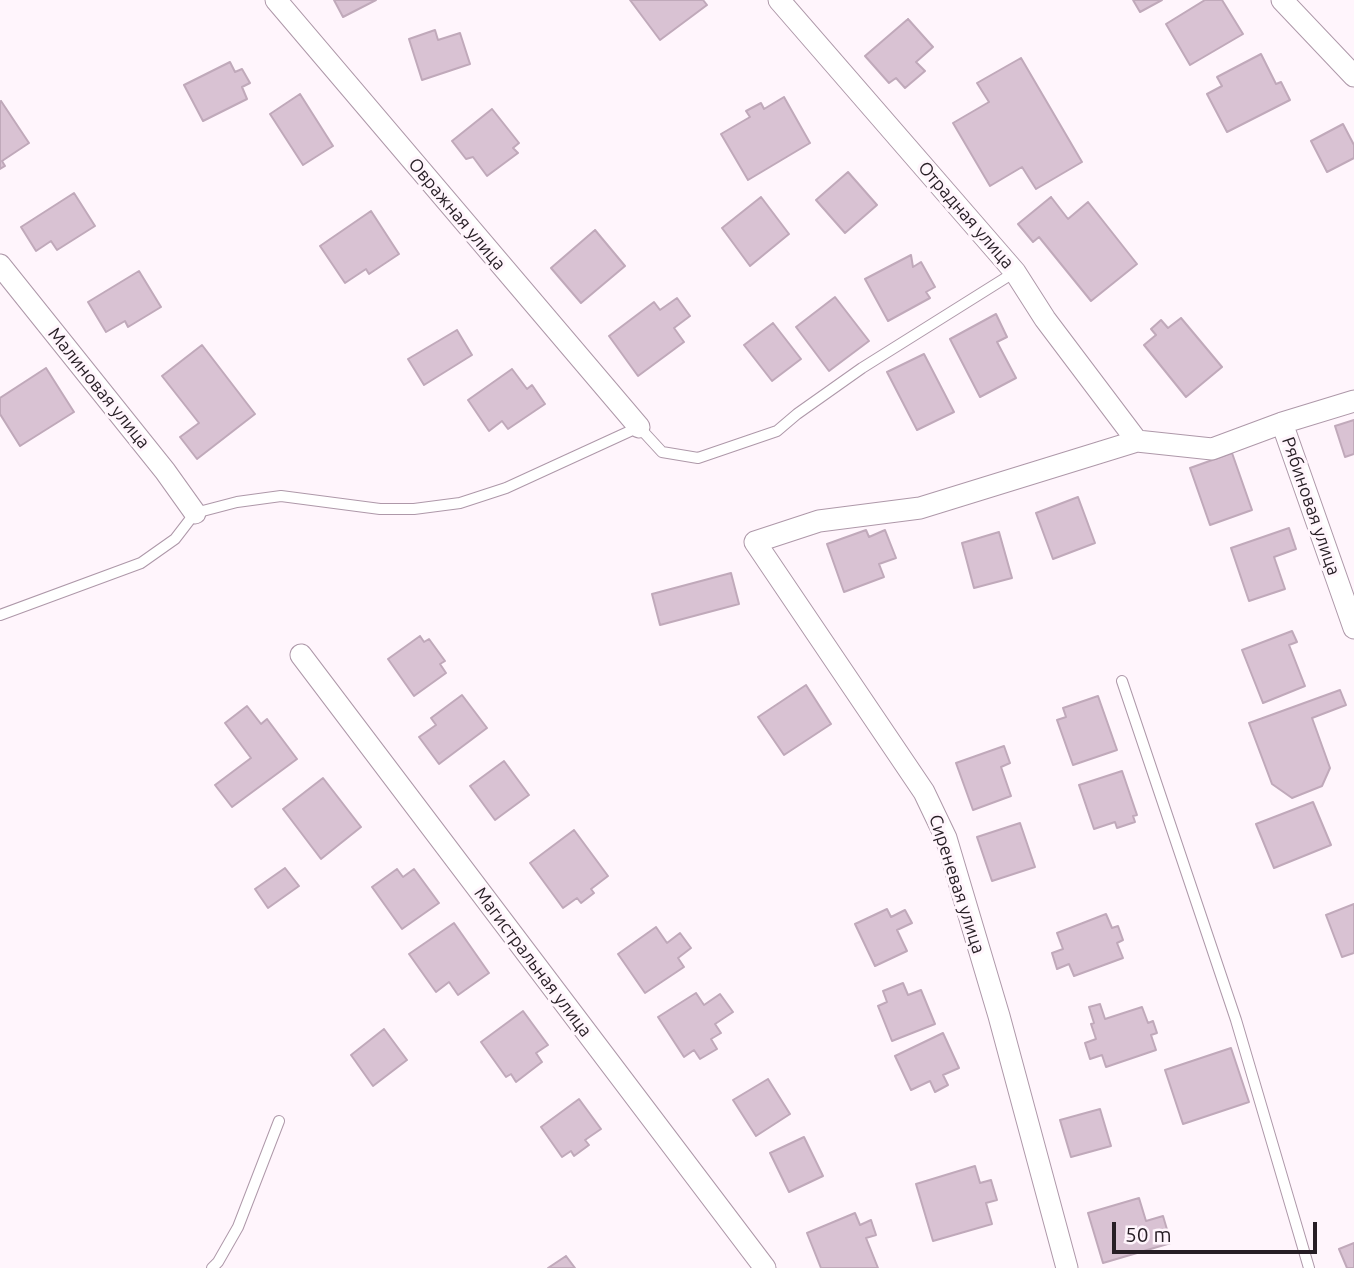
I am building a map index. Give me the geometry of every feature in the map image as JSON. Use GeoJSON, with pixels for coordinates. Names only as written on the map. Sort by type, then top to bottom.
{"type":"FeatureCollection","features":[{"type":"Feature","properties":{"kind":"street","name":"Овражная улица"},"geometry":{"type":"LineString","coordinates":[[276,0],[639,427]]}},
{"type":"Feature","properties":{"kind":"street","name":"Отрадная улица"},"geometry":{"type":"LineString","coordinates":[[779,0],[1016,272],[1045,319],[1137,441]]}},
{"type":"Feature","properties":{"kind":"street"},"geometry":{"type":"LineString","coordinates":[[1282,0],[1354,76]]}},
{"type":"Feature","properties":{"kind":"street","name":"Малиновая улица"},"geometry":{"type":"LineString","coordinates":[[0,265],[195,513]]}},
{"type":"Feature","properties":{"kind":"street"},"geometry":{"type":"LineString","coordinates":[[1137,441],[1212,449],[1282,423],[1354,401]]}},
{"type":"Feature","properties":{"kind":"street","name":"Рябиновая улица"},"geometry":{"type":"LineString","coordinates":[[1282,423],[1354,628]]}},
{"type":"Feature","properties":{"kind":"street","name":"Сиреневая улица"},"geometry":{"type":"LineString","coordinates":[[1067,1268],[999,1016],[946,838],[924,792],[755,542],[819,521],[920,508],[1137,441]]}},
{"type":"Feature","properties":{"kind":"street","name":"Магистральная улица"},"geometry":{"type":"LineString","coordinates":[[301,656],[765,1268]]}},
{"type":"Feature","properties":{"kind":"lane"},"geometry":{"type":"LineString","coordinates":[[0,615],[141,563],[175,539],[195,513],[237,502],[281,496],[380,509],[414,509],[460,503],[506,488],[639,427],[662,452],[698,458],[777,431],[862,368],[1016,272]]}},
{"type":"Feature","properties":{"kind":"lane"},"geometry":{"type":"LineString","coordinates":[[1122,681],[1236,1020],[1309,1268]]}},
{"type":"Feature","properties":{"kind":"lane"},"geometry":{"type":"LineString","coordinates":[[212,1268],[239,1227],[279,1121]]}},
{"type":"Feature","properties":{"kind":"building"},"geometry":{"type":"Polygon","coordinates":[[[334,0],[376,0],[343,17],[334,0]]]}},
{"type":"Feature","properties":{"kind":"building"},"geometry":{"type":"Polygon","coordinates":[[[630,0],[703,0],[707,5],[660,40],[630,0]]]}},
{"type":"Feature","properties":{"kind":"building"},"geometry":{"type":"Polygon","coordinates":[[[1133,0],[1162,0],[1140,12],[1133,0]]]}},
{"type":"Feature","properties":{"kind":"building"},"geometry":{"type":"Polygon","coordinates":[[[1205,0],[1222,0],[1243,34],[1190,65],[1166,24],[1205,0]]]}},
{"type":"Feature","properties":{"kind":"building"},"geometry":{"type":"Polygon","coordinates":[[[908,19],[933,47],[916,62],[925,71],[905,88],[896,78],[889,83],[865,56],[908,19]]]}},
{"type":"Feature","properties":{"kind":"building"},"geometry":{"type":"Polygon","coordinates":[[[435,30],[438,40],[460,33],[470,64],[422,80],[409,39],[435,30]]]}},
{"type":"Feature","properties":{"kind":"building"},"geometry":{"type":"Polygon","coordinates":[[[1261,54],[1276,84],[1281,82],[1290,100],[1227,132],[1207,94],[1222,86],[1217,77],[1261,54]]]}},
{"type":"Feature","properties":{"kind":"building"},"geometry":{"type":"Polygon","coordinates":[[[1021,58],[1082,162],[1036,189],[1022,167],[990,186],[953,123],[989,102],[977,83],[1021,58]]]}},
{"type":"Feature","properties":{"kind":"building"},"geometry":{"type":"Polygon","coordinates":[[[230,62],[235,72],[242,69],[250,83],[242,87],[247,99],[203,121],[184,85],[230,62]]]}},
{"type":"Feature","properties":{"kind":"building"},"geometry":{"type":"Polygon","coordinates":[[[300,94],[333,146],[303,165],[270,114],[300,94]]]}},
{"type":"Feature","properties":{"kind":"building"},"geometry":{"type":"Polygon","coordinates":[[[784,97],[810,143],[748,180],[721,134],[750,117],[746,111],[761,103],[764,109],[784,97]]]}},
{"type":"Feature","properties":{"kind":"building"},"geometry":{"type":"Polygon","coordinates":[[[0,102],[29,143],[2,161],[5,166],[0,169],[0,102]]]}},
{"type":"Feature","properties":{"kind":"building"},"geometry":{"type":"Polygon","coordinates":[[[492,109],[519,143],[513,148],[518,153],[487,176],[473,157],[466,159],[452,141],[492,109]]]}},
{"type":"Feature","properties":{"kind":"building"},"geometry":{"type":"Polygon","coordinates":[[[1343,124],[1354,145],[1354,158],[1327,172],[1311,141],[1343,124]]]}},
{"type":"Feature","properties":{"kind":"building"},"geometry":{"type":"Polygon","coordinates":[[[848,172],[877,205],[845,233],[816,200],[848,172]]]}},
{"type":"Feature","properties":{"kind":"building"},"geometry":{"type":"Polygon","coordinates":[[[74,193],[95,226],[57,250],[51,241],[36,251],[21,227],[74,193]]]}},
{"type":"Feature","properties":{"kind":"building"},"geometry":{"type":"Polygon","coordinates":[[[761,197],[789,234],[750,266],[722,228],[761,197]]]}},
{"type":"Feature","properties":{"kind":"building"},"geometry":{"type":"Polygon","coordinates":[[[1051,197],[1068,219],[1088,202],[1137,264],[1091,301],[1039,237],[1033,242],[1018,224],[1051,197]]]}},
{"type":"Feature","properties":{"kind":"building"},"geometry":{"type":"Polygon","coordinates":[[[371,211],[399,254],[369,274],[366,269],[345,283],[320,246],[371,211]]]}},
{"type":"Feature","properties":{"kind":"building"},"geometry":{"type":"Polygon","coordinates":[[[595,230],[625,266],[581,303],[551,268],[595,230]]]}},
{"type":"Feature","properties":{"kind":"building"},"geometry":{"type":"Polygon","coordinates":[[[911,255],[913,267],[921,262],[935,287],[926,292],[930,298],[888,321],[865,279],[911,255]]]}},
{"type":"Feature","properties":{"kind":"building"},"geometry":{"type":"Polygon","coordinates":[[[139,271],[161,307],[128,327],[125,321],[106,332],[88,302],[139,271]]]}},
{"type":"Feature","properties":{"kind":"building"},"geometry":{"type":"Polygon","coordinates":[[[835,297],[869,341],[829,371],[796,327],[835,297]]]}},
{"type":"Feature","properties":{"kind":"building"},"geometry":{"type":"Polygon","coordinates":[[[677,298],[690,316],[674,328],[684,342],[638,376],[609,336],[654,302],[660,310],[677,298]]]}},
{"type":"Feature","properties":{"kind":"building"},"geometry":{"type":"Polygon","coordinates":[[[996,314],[1007,337],[997,342],[1016,378],[980,397],[950,339],[996,314]]]}},
{"type":"Feature","properties":{"kind":"building"},"geometry":{"type":"Polygon","coordinates":[[[1181,318],[1222,367],[1186,397],[1144,345],[1156,335],[1151,329],[1161,320],[1168,328],[1181,318]]]}},
{"type":"Feature","properties":{"kind":"building"},"geometry":{"type":"Polygon","coordinates":[[[773,323],[801,359],[772,381],[744,345],[773,323]]]}},
{"type":"Feature","properties":{"kind":"building"},"geometry":{"type":"Polygon","coordinates":[[[457,330],[472,355],[424,385],[408,359],[457,330]]]}},
{"type":"Feature","properties":{"kind":"building"},"geometry":{"type":"Polygon","coordinates":[[[202,345],[255,414],[197,459],[180,437],[199,423],[162,376],[202,345]]]}},
{"type":"Feature","properties":{"kind":"building"},"geometry":{"type":"Polygon","coordinates":[[[924,354],[954,412],[917,430],[887,372],[924,354]]]}},
{"type":"Feature","properties":{"kind":"building"},"geometry":{"type":"Polygon","coordinates":[[[46,368],[74,412],[20,446],[0,414],[0,398],[46,368]]]}},
{"type":"Feature","properties":{"kind":"building"},"geometry":{"type":"Polygon","coordinates":[[[512,369],[527,389],[532,385],[545,404],[508,429],[502,421],[489,431],[468,400],[512,369]]]}},
{"type":"Feature","properties":{"kind":"building"},"geometry":{"type":"Polygon","coordinates":[[[1354,420],[1354,454],[1345,457],[1335,426],[1354,420]]]}},
{"type":"Feature","properties":{"kind":"building"},"geometry":{"type":"Polygon","coordinates":[[[1232,453],[1252,510],[1210,525],[1190,468],[1232,453]]]}},
{"type":"Feature","properties":{"kind":"building"},"geometry":{"type":"Polygon","coordinates":[[[1078,497],[1095,543],[1053,559],[1036,513],[1078,497]]]}},
{"type":"Feature","properties":{"kind":"building"},"geometry":{"type":"Polygon","coordinates":[[[1289,528],[1296,549],[1274,557],[1285,589],[1249,601],[1231,548],[1289,528]]]}},
{"type":"Feature","properties":{"kind":"building"},"geometry":{"type":"Polygon","coordinates":[[[866,530],[869,537],[885,530],[896,558],[879,564],[884,577],[844,592],[827,544],[866,530]]]}},
{"type":"Feature","properties":{"kind":"building"},"geometry":{"type":"Polygon","coordinates":[[[999,532],[1012,578],[974,588],[962,543],[999,532]]]}},
{"type":"Feature","properties":{"kind":"building"},"geometry":{"type":"Polygon","coordinates":[[[731,573],[739,604],[660,625],[652,594],[731,573]]]}},
{"type":"Feature","properties":{"kind":"building"},"geometry":{"type":"Polygon","coordinates":[[[1292,631],[1297,642],[1289,645],[1305,686],[1263,703],[1242,650],[1292,631]]]}},
{"type":"Feature","properties":{"kind":"building"},"geometry":{"type":"Polygon","coordinates":[[[420,636],[424,642],[429,639],[445,661],[440,664],[446,673],[414,696],[388,659],[420,636]]]}},
{"type":"Feature","properties":{"kind":"building"},"geometry":{"type":"Polygon","coordinates":[[[806,685],[831,724],[784,755],[758,717],[806,685]]]}},
{"type":"Feature","properties":{"kind":"building"},"geometry":{"type":"Polygon","coordinates":[[[1340,690],[1346,705],[1312,718],[1330,768],[1322,786],[1292,798],[1272,784],[1249,723],[1340,690]]]}},
{"type":"Feature","properties":{"kind":"building"},"geometry":{"type":"Polygon","coordinates":[[[462,695],[487,728],[439,764],[419,737],[436,725],[431,718],[462,695]]]}},
{"type":"Feature","properties":{"kind":"building"},"geometry":{"type":"Polygon","coordinates":[[[1098,696],[1117,750],[1073,765],[1057,720],[1066,717],[1063,708],[1098,696]]]}},
{"type":"Feature","properties":{"kind":"building"},"geometry":{"type":"Polygon","coordinates":[[[247,706],[261,724],[267,719],[297,759],[232,807],[215,785],[251,758],[225,723],[247,706]]]}},
{"type":"Feature","properties":{"kind":"building"},"geometry":{"type":"Polygon","coordinates":[[[1004,746],[1010,763],[1001,767],[1011,796],[973,810],[956,763],[1004,746]]]}},
{"type":"Feature","properties":{"kind":"building"},"geometry":{"type":"Polygon","coordinates":[[[504,761],[529,795],[495,820],[470,786],[504,761]]]}},
{"type":"Feature","properties":{"kind":"building"},"geometry":{"type":"Polygon","coordinates":[[[1122,771],[1137,815],[1133,816],[1135,822],[1117,828],[1115,822],[1094,829],[1079,785],[1122,771]]]}},
{"type":"Feature","properties":{"kind":"building"},"geometry":{"type":"Polygon","coordinates":[[[323,778],[361,827],[321,859],[283,809],[323,778]]]}},
{"type":"Feature","properties":{"kind":"building"},"geometry":{"type":"Polygon","coordinates":[[[1313,802],[1331,845],[1274,868],[1256,824],[1313,802]]]}},
{"type":"Feature","properties":{"kind":"building"},"geometry":{"type":"Polygon","coordinates":[[[1020,823],[1035,867],[992,881],[977,837],[1020,823]]]}},
{"type":"Feature","properties":{"kind":"building"},"geometry":{"type":"Polygon","coordinates":[[[574,830],[608,876],[591,889],[594,893],[581,903],[577,898],[563,908],[530,863],[574,830]]]}},
{"type":"Feature","properties":{"kind":"building"},"geometry":{"type":"Polygon","coordinates":[[[285,868],[299,886],[268,908],[255,889],[285,868]]]}},
{"type":"Feature","properties":{"kind":"building"},"geometry":{"type":"Polygon","coordinates":[[[397,869],[403,877],[414,869],[439,903],[402,929],[372,887],[397,869]]]}},
{"type":"Feature","properties":{"kind":"building"},"geometry":{"type":"Polygon","coordinates":[[[1354,904],[1354,953],[1342,957],[1326,915],[1354,904]]]}},
{"type":"Feature","properties":{"kind":"building"},"geometry":{"type":"Polygon","coordinates":[[[887,909],[891,917],[905,910],[912,923],[897,930],[907,951],[875,966],[855,924],[887,909]]]}},
{"type":"Feature","properties":{"kind":"building"},"geometry":{"type":"Polygon","coordinates":[[[1106,914],[1112,928],[1118,926],[1123,940],[1117,943],[1123,958],[1074,976],[1069,964],[1057,969],[1052,953],[1063,949],[1057,933],[1106,914]]]}},
{"type":"Feature","properties":{"kind":"building"},"geometry":{"type":"Polygon","coordinates":[[[454,923],[489,973],[458,995],[449,982],[436,992],[409,954],[454,923]]]}},
{"type":"Feature","properties":{"kind":"building"},"geometry":{"type":"Polygon","coordinates":[[[656,927],[667,943],[680,933],[691,948],[678,958],[684,967],[645,993],[618,954],[656,927]]]}},
{"type":"Feature","properties":{"kind":"building"},"geometry":{"type":"Polygon","coordinates":[[[903,983],[908,995],[921,990],[935,1024],[892,1041],[878,1006],[887,1002],[883,991],[903,983]]]}},
{"type":"Feature","properties":{"kind":"building"},"geometry":{"type":"Polygon","coordinates":[[[696,993],[704,1005],[720,994],[733,1012],[715,1024],[721,1033],[711,1039],[717,1049],[700,1059],[694,1050],[684,1057],[658,1017],[696,993]]]}},
{"type":"Feature","properties":{"kind":"building"},"geometry":{"type":"Polygon","coordinates":[[[1100,1004],[1105,1019],[1142,1007],[1148,1023],[1153,1021],[1157,1033],[1151,1035],[1156,1050],[1106,1067],[1102,1055],[1090,1059],[1085,1043],[1096,1039],[1089,1007],[1100,1004]]]}},
{"type":"Feature","properties":{"kind":"building"},"geometry":{"type":"Polygon","coordinates":[[[523,1011],[548,1045],[536,1053],[542,1062],[516,1082],[511,1074],[506,1077],[481,1042],[523,1011]]]}},
{"type":"Feature","properties":{"kind":"building"},"geometry":{"type":"Polygon","coordinates":[[[384,1029],[407,1060],[373,1086],[351,1055],[384,1029]]]}},
{"type":"Feature","properties":{"kind":"building"},"geometry":{"type":"Polygon","coordinates":[[[943,1033],[959,1068],[943,1075],[948,1085],[935,1092],[930,1081],[911,1090],[895,1056],[943,1033]]]}},
{"type":"Feature","properties":{"kind":"building"},"geometry":{"type":"Polygon","coordinates":[[[1231,1048],[1249,1102],[1183,1124],[1165,1070],[1231,1048]]]}},
{"type":"Feature","properties":{"kind":"building"},"geometry":{"type":"Polygon","coordinates":[[[768,1079],[790,1114],[756,1136],[733,1100],[768,1079]]]}},
{"type":"Feature","properties":{"kind":"building"},"geometry":{"type":"Polygon","coordinates":[[[579,1099],[601,1129],[585,1140],[589,1145],[574,1156],[571,1151],[562,1157],[541,1127],[579,1099]]]}},
{"type":"Feature","properties":{"kind":"building"},"geometry":{"type":"Polygon","coordinates":[[[1100,1109],[1111,1146],[1071,1157],[1060,1120],[1100,1109]]]}},
{"type":"Feature","properties":{"kind":"building"},"geometry":{"type":"Polygon","coordinates":[[[804,1137],[823,1176],[789,1192],[770,1153],[804,1137]]]}},
{"type":"Feature","properties":{"kind":"building"},"geometry":{"type":"Polygon","coordinates":[[[975,1166],[980,1183],[991,1180],[997,1200],[986,1203],[992,1224],[933,1241],[916,1184],[975,1166]]]}},
{"type":"Feature","properties":{"kind":"building"},"geometry":{"type":"Polygon","coordinates":[[[1139,1198],[1146,1221],[1163,1216],[1171,1243],[1103,1263],[1088,1213],[1139,1198]]]}},
{"type":"Feature","properties":{"kind":"building"},"geometry":{"type":"Polygon","coordinates":[[[855,1213],[860,1225],[871,1220],[876,1235],[866,1238],[878,1268],[821,1268],[807,1233],[855,1213]]]}},
{"type":"Feature","properties":{"kind":"building"},"geometry":{"type":"Polygon","coordinates":[[[1354,1243],[1354,1268],[1347,1268],[1339,1249],[1354,1243]]]}},
{"type":"Feature","properties":{"kind":"building"},"geometry":{"type":"Polygon","coordinates":[[[566,1256],[575,1268],[548,1268],[566,1256]]]}}]}
